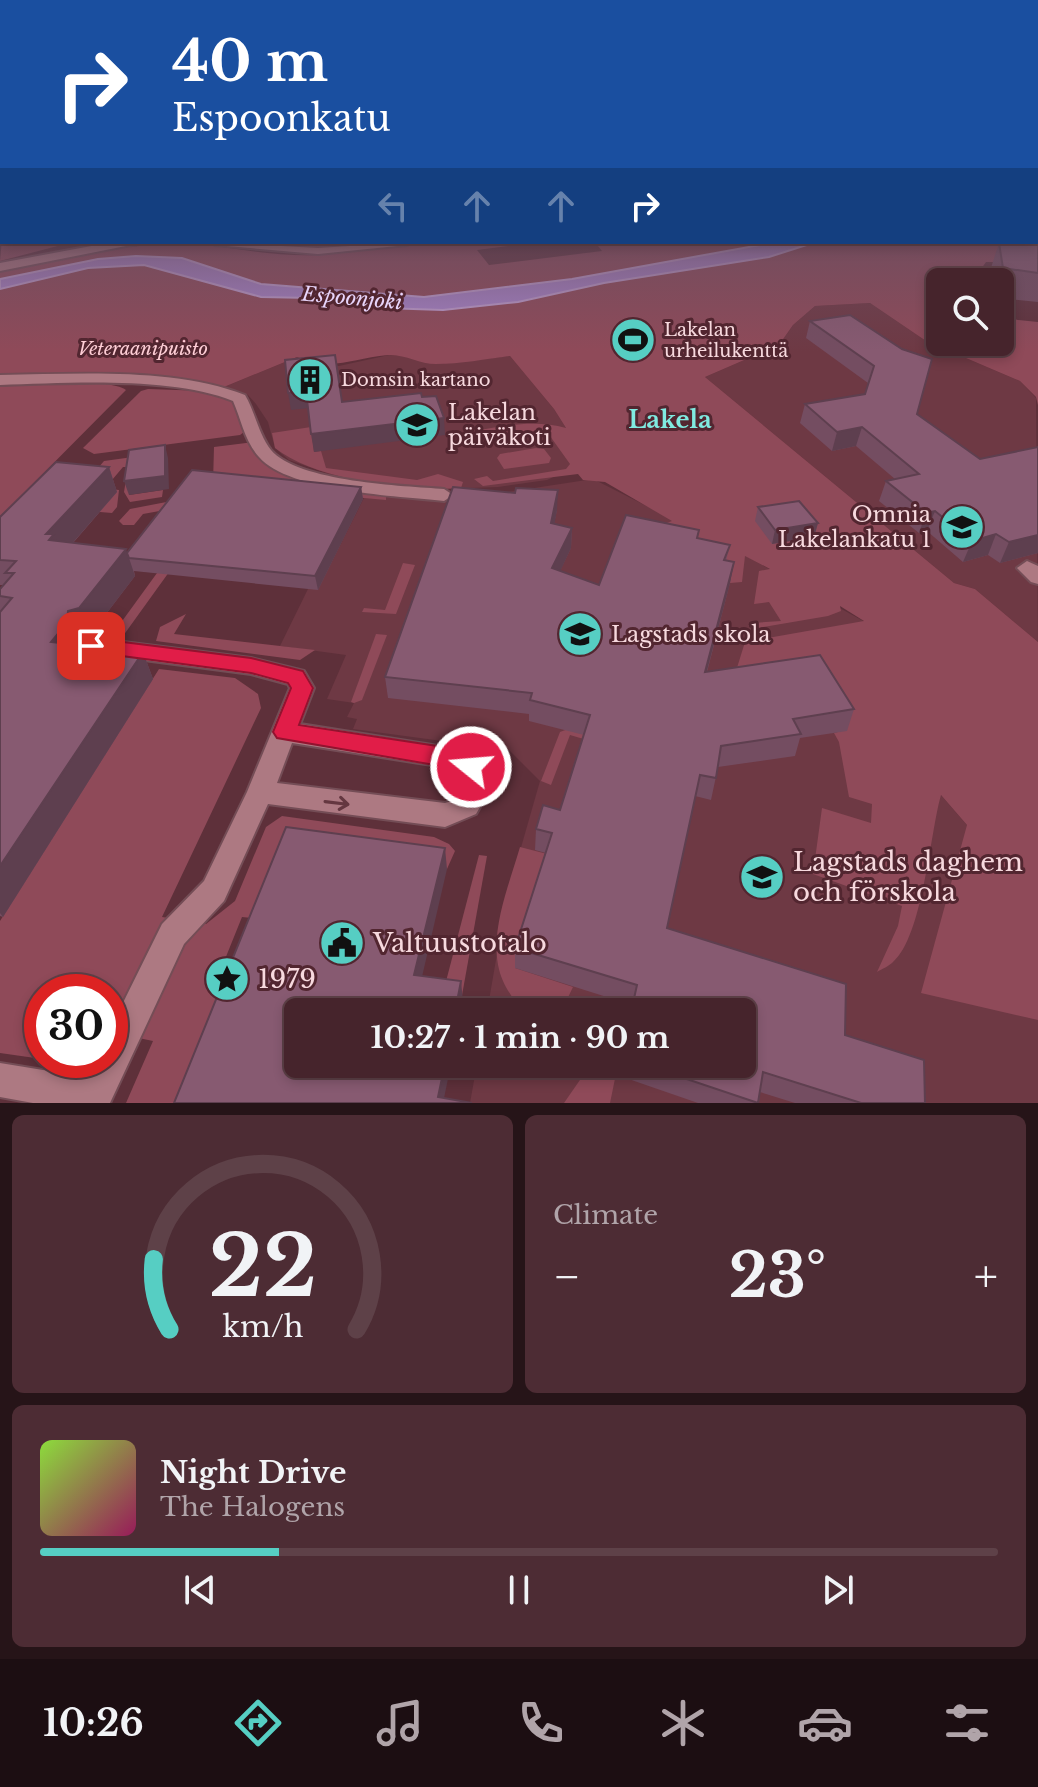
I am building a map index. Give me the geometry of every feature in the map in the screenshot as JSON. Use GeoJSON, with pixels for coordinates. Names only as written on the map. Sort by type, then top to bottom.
{"type":"FeatureCollection","features":[{"type":"Feature","properties":{"kind":"street"},"geometry":{"type":"LineString","coordinates":[[0,267],[98,247]]}},
{"type":"Feature","properties":{"kind":"street"},"geometry":{"type":"LineString","coordinates":[[260,247],[318,251],[353,247]]}},
{"type":"Feature","properties":{"kind":"street"},"geometry":{"type":"LineString","coordinates":[[0,380],[213,388],[239,398],[265,453],[273,461],[322,480],[444,495]]}},
{"type":"Feature","properties":{"kind":"street"},"geometry":{"type":"LineString","coordinates":[[0,1080],[94,1100],[173,934],[214,891],[260,792],[302,688],[296,677],[251,666],[91,646]]}},
{"type":"Feature","properties":{"kind":"street"},"geometry":{"type":"LineString","coordinates":[[260,792],[445,815],[470,805],[479,789],[476,772],[457,759],[285,732]]}},
{"type":"Feature","properties":{"kind":"shaded area","name":"Omnia Lakelankatu 1"},"geometry":{"type":"Polygon","coordinates":[[[870,303],[926,341],[926,356],[961,356],[1020,381],[1036,398],[1038,642],[975,589],[954,583],[705,377],[779,345],[793,325],[815,306],[870,303]]]}},
{"type":"Feature","properties":{"kind":"shaded area","name":"Lakelan päiväkoti"},"geometry":{"type":"Polygon","coordinates":[[[389,355],[408,356],[437,364],[510,356],[554,409],[587,461],[547,480],[498,487],[441,489],[335,476],[289,460],[275,448],[268,422],[248,395],[224,387],[297,357],[310,363],[339,366],[389,355]]]}},
{"type":"Feature","properties":{"kind":"shaded area","name":"Lagstads daghem och förskola"},"geometry":{"type":"Polygon","coordinates":[[[593,479],[744,555],[865,622],[908,757],[1038,907],[1038,1103],[470,1103],[474,1078],[756,1078],[756,998],[489,998],[498,928],[540,781],[509,750],[353,729],[357,719],[347,717],[354,703],[327,699],[346,655],[280,646],[308,589],[318,589],[367,492],[455,500],[593,479]]]}},
{"type":"Feature","properties":{"kind":"green space"},"geometry":{"type":"Polygon","coordinates":[[[1,247],[52,247],[0,261],[1,247]]]}},
{"type":"Feature","properties":{"kind":"green space"},"geometry":{"type":"Polygon","coordinates":[[[226,247],[319,255],[389,247],[496,247],[477,250],[489,265],[602,251],[599,247],[745,247],[572,279],[424,297],[261,284],[182,258],[136,256],[98,259],[0,279],[0,269],[94,250],[226,247]]]}},
{"type":"Feature","properties":{"kind":"green space","name":"Veteraanipuisto"},"geometry":{"type":"Polygon","coordinates":[[[799,247],[1037,247],[1038,276],[999,262],[986,262],[982,268],[926,268],[926,341],[870,303],[815,306],[793,325],[779,345],[705,377],[954,583],[975,589],[1038,642],[1038,1020],[921,993],[967,825],[941,795],[912,930],[903,949],[887,966],[877,972],[898,926],[902,906],[813,874],[822,808],[871,823],[872,804],[849,797],[839,742],[834,733],[846,730],[736,671],[745,642],[864,621],[840,606],[841,611],[828,616],[757,628],[748,626],[781,621],[769,602],[754,604],[759,571],[770,569],[745,556],[742,582],[730,583],[664,524],[672,521],[605,482],[583,480],[578,474],[483,486],[474,479],[487,476],[493,481],[566,469],[570,464],[550,436],[503,433],[466,438],[461,443],[459,434],[499,427],[539,424],[566,428],[510,356],[436,364],[394,355],[332,364],[297,357],[224,387],[59,374],[0,376],[0,289],[88,268],[144,265],[261,297],[312,298],[383,308],[443,310],[518,302],[604,283],[769,257],[799,247]]]}},
{"type":"Feature","properties":{"kind":"green space"},"geometry":{"type":"Polygon","coordinates":[[[1014,319],[1038,322],[1038,405],[1036,397],[1020,381],[961,356],[1014,356],[1014,319]]]}},
{"type":"Feature","properties":{"kind":"green space"},"geometry":{"type":"Polygon","coordinates":[[[0,383],[86,383],[126,390],[0,517],[0,383]]]}},
{"type":"Feature","properties":{"kind":"green space"},"geometry":{"type":"Polygon","coordinates":[[[141,391],[206,391],[231,399],[248,429],[240,435],[94,454],[83,448],[141,391]]]}},
{"type":"Feature","properties":{"kind":"green space"},"geometry":{"type":"Polygon","coordinates":[[[311,427],[314,452],[321,451],[326,468],[417,480],[438,474],[463,482],[461,488],[416,488],[364,482],[314,468],[275,448],[272,433],[311,427]]]}},
{"type":"Feature","properties":{"kind":"green space"},"geometry":{"type":"Polygon","coordinates":[[[254,442],[260,456],[380,493],[386,496],[386,500],[231,486],[123,636],[112,635],[157,573],[176,508],[143,514],[134,525],[123,525],[119,521],[130,509],[182,499],[178,488],[213,483],[214,447],[254,442]]]}},
{"type":"Feature","properties":{"kind":"green space"},"geometry":{"type":"Polygon","coordinates":[[[544,449],[551,458],[549,463],[504,469],[497,458],[500,454],[544,449]]]}},
{"type":"Feature","properties":{"kind":"green space"},"geometry":{"type":"Polygon","coordinates":[[[133,457],[129,495],[163,490],[162,497],[130,502],[124,492],[128,467],[123,467],[112,480],[92,487],[119,490],[117,507],[112,513],[100,512],[87,481],[104,461],[133,457]]]}},
{"type":"Feature","properties":{"kind":"green space"},"geometry":{"type":"Polygon","coordinates":[[[403,563],[415,565],[396,614],[362,612],[364,608],[385,610],[403,563]]]}},
{"type":"Feature","properties":{"kind":"green space"},"geometry":{"type":"Polygon","coordinates":[[[186,614],[174,634],[315,650],[300,660],[156,641],[160,627],[186,614]]]}},
{"type":"Feature","properties":{"kind":"green space"},"geometry":{"type":"Polygon","coordinates":[[[376,634],[387,635],[362,700],[351,702],[376,634]]]}},
{"type":"Feature","properties":{"kind":"green space"},"geometry":{"type":"Polygon","coordinates":[[[159,669],[235,678],[258,694],[261,708],[162,917],[206,924],[235,901],[266,827],[282,816],[434,837],[449,844],[455,851],[447,869],[252,918],[242,917],[217,979],[226,982],[192,1103],[126,1103],[153,1041],[128,1036],[128,974],[24,974],[24,1056],[0,1053],[0,921],[159,669]]]}},
{"type":"Feature","properties":{"kind":"green space"},"geometry":{"type":"Polygon","coordinates":[[[581,724],[587,740],[570,735],[551,785],[541,781],[560,732],[581,724]]]}},
{"type":"Feature","properties":{"kind":"green space"},"geometry":{"type":"Polygon","coordinates":[[[520,847],[551,855],[515,968],[573,987],[568,998],[514,998],[505,985],[498,965],[497,948],[505,896],[520,847]]]}},
{"type":"Feature","properties":{"kind":"green space"},"geometry":{"type":"Polygon","coordinates":[[[479,855],[487,856],[462,998],[442,998],[479,855]]]}},
{"type":"Feature","properties":{"kind":"green space"},"geometry":{"type":"Polygon","coordinates":[[[581,1078],[615,1078],[610,1103],[564,1103],[581,1078]]]}},
{"type":"Feature","properties":{"kind":"water","name":"Espoonjoki"},"geometry":{"type":"Polygon","coordinates":[[[746,247],[799,247],[769,257],[604,283],[518,302],[443,310],[383,308],[312,298],[261,297],[144,265],[88,268],[0,289],[0,279],[98,259],[136,256],[182,258],[261,284],[424,297],[572,279],[746,247]]]}},
{"type":"Feature","properties":{"kind":"building"},"geometry":{"type":"Polygon","coordinates":[[[1000,247],[1038,247],[1038,273],[1003,268],[1000,247]]]}},
{"type":"Feature","properties":{"kind":"building"},"geometry":{"type":"Polygon","coordinates":[[[850,315],[902,349],[932,359],[917,414],[980,459],[1038,447],[1038,535],[1009,542],[996,534],[972,541],[935,511],[926,513],[886,481],[919,474],[862,427],[837,432],[805,404],[865,394],[874,366],[810,321],[850,315]]]}},
{"type":"Feature","properties":{"kind":"building"},"geometry":{"type":"Polygon","coordinates":[[[335,355],[342,402],[421,393],[422,397],[436,396],[444,418],[311,434],[306,391],[288,393],[285,360],[335,355]]]}},
{"type":"Feature","properties":{"kind":"building"},"geometry":{"type":"Polygon","coordinates":[[[165,445],[165,476],[124,481],[129,450],[165,445]]]}},
{"type":"Feature","properties":{"kind":"building"},"geometry":{"type":"Polygon","coordinates":[[[56,462],[109,467],[46,534],[54,534],[49,540],[126,549],[79,608],[68,611],[67,623],[51,642],[143,652],[0,866],[0,612],[12,598],[0,596],[0,589],[14,573],[5,573],[16,561],[0,560],[0,517],[56,462]]]}},
{"type":"Feature","properties":{"kind":"building"},"geometry":{"type":"Polygon","coordinates":[[[192,470],[361,487],[315,576],[129,558],[127,553],[192,470]]]}},
{"type":"Feature","properties":{"kind":"building"},"geometry":{"type":"Polygon","coordinates":[[[453,487],[515,493],[516,488],[558,490],[551,523],[572,528],[552,568],[599,585],[626,515],[699,530],[697,538],[730,545],[724,560],[734,562],[705,672],[820,655],[854,709],[793,719],[801,734],[721,746],[716,778],[700,775],[667,928],[846,984],[845,1035],[924,1060],[925,1103],[861,1103],[763,1072],[758,1103],[684,1078],[756,1078],[756,998],[634,998],[637,985],[515,948],[552,833],[536,829],[543,805],[560,810],[590,715],[530,700],[532,693],[385,677],[453,487]]]}},
{"type":"Feature","properties":{"kind":"building"},"geometry":{"type":"Polygon","coordinates":[[[799,501],[818,523],[775,530],[758,507],[799,501]]]}},
{"type":"Feature","properties":{"kind":"building","name":"Valtuustotalo"},"geometry":{"type":"Polygon","coordinates":[[[286,827],[445,848],[414,975],[461,981],[458,998],[284,998],[284,1078],[442,1078],[438,1097],[472,1103],[174,1103],[286,827]]]}},
{"type":"Feature","properties":{"kind":"place","name":"Lakelan urheilukenttä"},"geometry":{"type":"Point","coordinates":[633,340]}},
{"type":"Feature","properties":{"kind":"place","name":"Domsin kartano"},"geometry":{"type":"Point","coordinates":[310,380]}},
{"type":"Feature","properties":{"kind":"place","name":"Lakelan päiväkoti"},"geometry":{"type":"Point","coordinates":[417,425]}},
{"type":"Feature","properties":{"kind":"place","name":"Omnia Lakelankatu 1"},"geometry":{"type":"Point","coordinates":[962,527]}},
{"type":"Feature","properties":{"kind":"place","name":"Lagstads skola"},"geometry":{"type":"Point","coordinates":[580,634]}},
{"type":"Feature","properties":{"kind":"place","name":"Lagstads daghem och förskola"},"geometry":{"type":"Point","coordinates":[762,877]}},
{"type":"Feature","properties":{"kind":"place","name":"Valtuustotalo"},"geometry":{"type":"Point","coordinates":[342,943]}},
{"type":"Feature","properties":{"kind":"place","name":"1979"},"geometry":{"type":"Point","coordinates":[227,979]}},
{"type":"Feature","properties":{"kind":"district","name":"Lakela"},"geometry":{"type":"Point","coordinates":[670,419]}},
{"type":"Feature","properties":{"kind":"route"},"geometry":{"type":"LineString","coordinates":[[91,646],[251,666],[296,677],[301,681],[302,688],[285,732],[457,759],[471,767]]}}]}
